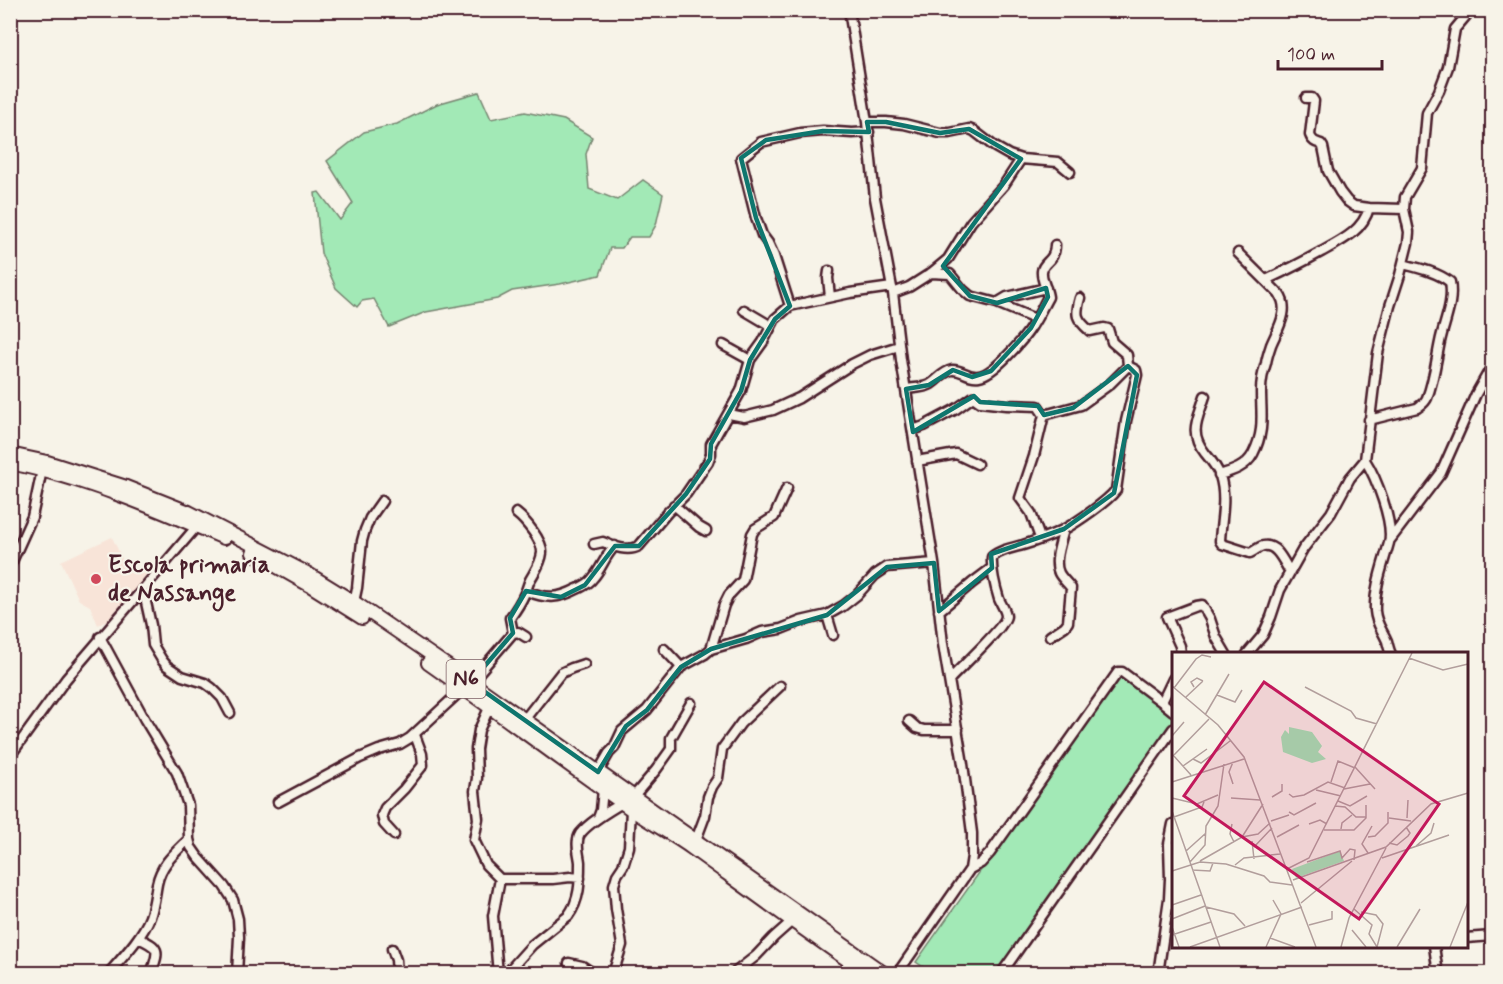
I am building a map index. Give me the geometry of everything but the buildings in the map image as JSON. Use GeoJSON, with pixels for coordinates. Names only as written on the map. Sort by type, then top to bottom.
{"type":"FeatureCollection","features":[{"type":"Feature","properties":{"kind":"highway","name":"N6"},"geometry":{"type":"LineString","coordinates":[[10,454],[46,462],[126,487],[189,512],[307,573],[354,602],[603,789],[696,840],[885,974]]}},
{"type":"Feature","properties":{"kind":"highway","name":"N6"},"geometry":{"type":"LineString","coordinates":[[10,463],[42,470],[108,491],[197,526],[229,540],[311,586],[524,720],[598,772],[629,803],[868,974]]}},
{"type":"Feature","properties":{"kind":"street"},"geometry":{"type":"LineString","coordinates":[[849,10],[867,122],[875,198],[892,290],[934,563],[972,833],[970,869],[897,974]]}},
{"type":"Feature","properties":{"kind":"street"},"geometry":{"type":"LineString","coordinates":[[1249,652],[1263,635],[1280,590],[1303,549],[1335,508],[1350,478],[1365,460],[1378,353],[1389,306],[1403,264],[1409,232],[1404,209],[1406,197],[1422,168],[1427,113],[1448,67],[1455,29],[1471,10]]}},
{"type":"Feature","properties":{"kind":"street"},"geometry":{"type":"LineString","coordinates":[[1306,98],[1312,98],[1314,101],[1310,135],[1313,141],[1323,147],[1332,181],[1347,201],[1354,206],[1404,209]]}},
{"type":"Feature","properties":{"kind":"street"},"geometry":{"type":"LineString","coordinates":[[867,122],[904,124],[950,133],[969,129],[1002,152],[1021,159],[1058,162],[1070,172]]}},
{"type":"Feature","properties":{"kind":"street"},"geometry":{"type":"LineString","coordinates":[[790,306],[774,256],[762,235],[756,218],[741,158],[761,142],[800,133],[868,132]]}},
{"type":"Feature","properties":{"kind":"street"},"geometry":{"type":"LineString","coordinates":[[594,544],[603,542],[634,549],[686,494],[708,462],[711,444],[741,391],[750,360],[775,319],[790,306],[830,297],[909,287],[931,273],[948,260],[971,222],[1004,185],[1021,159]]}},
{"type":"Feature","properties":{"kind":"street"},"geometry":{"type":"LineString","coordinates":[[1266,280],[1308,260],[1345,238],[1363,222],[1369,208]]}},
{"type":"Feature","properties":{"kind":"street"},"geometry":{"type":"LineString","coordinates":[[906,389],[929,385],[945,372],[953,370],[971,377],[985,375],[995,368],[1031,328],[1048,297],[1042,271],[1043,267],[1053,258],[1055,244]]}},
{"type":"Feature","properties":{"kind":"street"},"geometry":{"type":"LineString","coordinates":[[1219,475],[1242,467],[1252,456],[1260,438],[1263,373],[1270,346],[1282,320],[1284,305],[1279,294],[1238,253]]}},
{"type":"Feature","properties":{"kind":"street"},"geometry":{"type":"LineString","coordinates":[[1369,420],[1417,408],[1426,399],[1434,374],[1440,339],[1449,312],[1451,285],[1448,280],[1424,269],[1403,264]]}},
{"type":"Feature","properties":{"kind":"street"},"geometry":{"type":"LineString","coordinates":[[829,271],[830,297]]}},
{"type":"Feature","properties":{"kind":"street"},"geometry":{"type":"LineString","coordinates":[[931,273],[950,274],[970,296],[997,303],[1035,319]]}},
{"type":"Feature","properties":{"kind":"street"},"geometry":{"type":"LineString","coordinates":[[997,303],[1007,297],[1046,288]]}},
{"type":"Feature","properties":{"kind":"street"},"geometry":{"type":"LineString","coordinates":[[1044,415],[1081,405],[1110,384],[1128,366],[1128,355],[1112,342],[1108,329],[1090,331],[1077,316],[1080,298]]}},
{"type":"Feature","properties":{"kind":"street"},"geometry":{"type":"LineString","coordinates":[[744,310],[771,326]]}},
{"type":"Feature","properties":{"kind":"street"},"geometry":{"type":"LineString","coordinates":[[723,345],[750,360]]}},
{"type":"Feature","properties":{"kind":"street"},"geometry":{"type":"LineString","coordinates":[[729,414],[744,417],[773,410],[792,402],[852,364],[870,355],[899,346]]}},
{"type":"Feature","properties":{"kind":"street"},"geometry":{"type":"LineString","coordinates":[[950,679],[1004,623],[1006,618],[995,587],[992,557],[998,552],[1064,530],[1093,510],[1116,490],[1126,421],[1137,375],[1136,370],[1128,366]]}},
{"type":"Feature","properties":{"kind":"street"},"geometry":{"type":"LineString","coordinates":[[1390,540],[1442,473],[1476,393],[1492,366]]}},
{"type":"Feature","properties":{"kind":"street"},"geometry":{"type":"LineString","coordinates":[[1204,396],[1196,420],[1195,432],[1198,442],[1213,461],[1219,475],[1224,498],[1220,541],[1222,544],[1250,553],[1269,546],[1278,552],[1290,572]]}},
{"type":"Feature","properties":{"kind":"street"},"geometry":{"type":"LineString","coordinates":[[913,430],[956,409],[973,397],[980,402],[1038,406],[1044,415],[1020,498],[1031,513],[1040,538]]}},
{"type":"Feature","properties":{"kind":"street"},"geometry":{"type":"LineString","coordinates":[[917,461],[956,454],[977,464]]}},
{"type":"Feature","properties":{"kind":"street"},"geometry":{"type":"LineString","coordinates":[[1365,460],[1388,518],[1390,540],[1379,579],[1375,612],[1377,624],[1390,652]]}},
{"type":"Feature","properties":{"kind":"street"},"geometry":{"type":"LineString","coordinates":[[10,566],[32,517],[42,470]]}},
{"type":"Feature","properties":{"kind":"street"},"geometry":{"type":"LineString","coordinates":[[711,649],[724,605],[742,580],[752,534],[755,529],[774,517],[787,488]]}},
{"type":"Feature","properties":{"kind":"street"},"geometry":{"type":"LineString","coordinates":[[354,602],[365,530],[382,501]]}},
{"type":"Feature","properties":{"kind":"street"},"geometry":{"type":"LineString","coordinates":[[674,505],[706,531]]}},
{"type":"Feature","properties":{"kind":"street"},"geometry":{"type":"LineString","coordinates":[[513,633],[510,618],[537,569],[542,549],[534,533],[516,513]]}},
{"type":"Feature","properties":{"kind":"street"},"geometry":{"type":"LineString","coordinates":[[10,756],[100,637],[197,526]]}},
{"type":"Feature","properties":{"kind":"street"},"geometry":{"type":"LineString","coordinates":[[1050,636],[1068,622],[1071,588],[1057,568],[1058,552],[1064,530]]}},
{"type":"Feature","properties":{"kind":"street"},"geometry":{"type":"LineString","coordinates":[[526,591],[539,596],[561,597],[585,585],[593,579],[608,552],[615,546]]}},
{"type":"Feature","properties":{"kind":"street"},"geometry":{"type":"LineString","coordinates":[[598,772],[622,731],[647,710],[681,668],[711,649],[762,632],[781,629],[801,621],[827,615],[857,595],[875,574],[887,567],[934,563]]}},
{"type":"Feature","properties":{"kind":"street"},"geometry":{"type":"LineString","coordinates":[[939,611],[992,568]]}},
{"type":"Feature","properties":{"kind":"street"},"geometry":{"type":"LineString","coordinates":[[143,589],[153,645],[162,660],[182,676],[205,683],[212,688],[222,698],[230,713]]}},
{"type":"Feature","properties":{"kind":"street"},"geometry":{"type":"LineString","coordinates":[[1180,652],[1167,618],[1202,605],[1225,652]]}},
{"type":"Feature","properties":{"kind":"street"},"geometry":{"type":"LineString","coordinates":[[827,615],[833,635]]}},
{"type":"Feature","properties":{"kind":"street"},"geometry":{"type":"LineString","coordinates":[[279,802],[360,758],[400,744],[415,735],[467,685],[513,633],[518,632],[526,637]]}},
{"type":"Feature","properties":{"kind":"street"},"geometry":{"type":"LineString","coordinates":[[100,637],[145,720],[177,772],[188,805],[191,847],[233,900],[238,919],[239,937],[237,974]]}},
{"type":"Feature","properties":{"kind":"street"},"geometry":{"type":"LineString","coordinates":[[664,649],[681,668]]}},
{"type":"Feature","properties":{"kind":"street"},"geometry":{"type":"LineString","coordinates":[[524,720],[561,673],[584,664]]}},
{"type":"Feature","properties":{"kind":"street"},"geometry":{"type":"LineString","coordinates":[[970,869],[981,863],[990,853],[1118,672],[1122,672],[1172,710]]}},
{"type":"Feature","properties":{"kind":"street"},"geometry":{"type":"LineString","coordinates":[[1162,702],[1172,681]]}},
{"type":"Feature","properties":{"kind":"street"},"geometry":{"type":"LineString","coordinates":[[696,840],[705,816],[708,797],[718,778],[722,749],[741,723],[780,686]]}},
{"type":"Feature","properties":{"kind":"street"},"geometry":{"type":"LineString","coordinates":[[506,974],[532,945],[568,916],[579,896],[578,837],[598,818],[629,803],[671,749],[671,738],[691,703]]}},
{"type":"Feature","properties":{"kind":"street"},"geometry":{"type":"LineString","coordinates":[[490,706],[479,730],[476,749],[477,778],[474,791],[478,819],[474,840],[486,865],[500,879],[580,878]]}},
{"type":"Feature","properties":{"kind":"street"},"geometry":{"type":"LineString","coordinates":[[909,721],[917,728],[924,730],[958,730]]}},
{"type":"Feature","properties":{"kind":"street"},"geometry":{"type":"LineString","coordinates":[[1000,974],[1172,730]]}},
{"type":"Feature","properties":{"kind":"street"},"geometry":{"type":"LineString","coordinates":[[394,835],[384,824],[382,814],[423,765],[422,754],[415,735]]}},
{"type":"Feature","properties":{"kind":"street"},"geometry":{"type":"LineString","coordinates":[[598,818],[603,789]]}},
{"type":"Feature","properties":{"kind":"street"},"geometry":{"type":"LineString","coordinates":[[613,974],[622,945],[614,885],[629,846],[629,803]]}},
{"type":"Feature","properties":{"kind":"street"},"geometry":{"type":"LineString","coordinates":[[1158,974],[1169,898],[1169,844],[1172,829]]}},
{"type":"Feature","properties":{"kind":"street"},"geometry":{"type":"LineString","coordinates":[[108,974],[138,938],[150,917],[162,869],[170,857],[189,839]]}},
{"type":"Feature","properties":{"kind":"street"},"geometry":{"type":"LineString","coordinates":[[498,974],[493,916],[500,879]]}},
{"type":"Feature","properties":{"kind":"street"},"geometry":{"type":"LineString","coordinates":[[733,974],[756,956],[792,921]]}},
{"type":"Feature","properties":{"kind":"street"},"geometry":{"type":"LineString","coordinates":[[1467,938],[1490,935]]}},
{"type":"Feature","properties":{"kind":"street"},"geometry":{"type":"LineString","coordinates":[[138,938],[156,948],[157,953],[151,974]]}},
{"type":"Feature","properties":{"kind":"street"},"geometry":{"type":"LineString","coordinates":[[1434,948],[1438,974]]}},
{"type":"Feature","properties":{"kind":"street"},"geometry":{"type":"LineString","coordinates":[[392,949],[397,974]]}},
{"type":"Feature","properties":{"kind":"street"},"geometry":{"type":"LineString","coordinates":[[569,963],[582,966],[594,974]]}},
{"type":"Feature","properties":{"kind":"street"},"geometry":{"type":"LineString","coordinates":[[841,974],[853,964]]}},
{"type":"Feature","properties":{"kind":"highlighted area"},"geometry":{"type":"Polygon","coordinates":[[[867,122],[886,122],[940,133],[969,129],[1021,159],[943,266],[970,296],[997,303],[1046,288],[1048,297],[1031,328],[991,371],[972,377],[953,370],[929,385],[906,389],[913,432],[974,396],[980,402],[1038,406],[1044,415],[1073,408],[1128,366],[1137,375],[1114,493],[1064,529],[991,554],[992,568],[939,611],[934,563],[887,567],[827,615],[711,649],[681,667],[647,710],[626,726],[598,772],[471,682],[513,633],[510,618],[526,591],[561,597],[585,585],[615,546],[639,546],[686,494],[710,459],[711,444],[741,391],[750,360],[775,319],[790,306],[756,218],[741,158],[766,140],[823,131],[869,132],[867,122]]]}},
{"type":"Feature","properties":{"kind":"shaded area"},"geometry":{"type":"Polygon","coordinates":[[[112,537],[126,567],[151,576],[114,618],[98,625],[90,606],[79,600],[61,561],[112,537]]]}},
{"type":"Feature","properties":{"kind":"green space"},"geometry":{"type":"Polygon","coordinates":[[[479,92],[491,119],[525,112],[564,120],[592,137],[586,154],[589,189],[617,200],[643,180],[663,194],[656,225],[649,237],[630,237],[622,248],[610,248],[600,275],[512,291],[497,299],[426,312],[389,327],[374,299],[362,301],[357,307],[336,288],[321,253],[315,193],[319,192],[340,220],[353,203],[327,161],[364,132],[397,124],[437,104],[479,92]]]}},
{"type":"Feature","properties":{"kind":"green space"},"geometry":{"type":"Polygon","coordinates":[[[1123,669],[1172,705],[1172,725],[997,973],[932,973],[916,962],[1123,669]]]}},
{"type":"Feature","properties":{"kind":"place","name":"Escola primaria de Nassange"},"geometry":{"type":"Point","coordinates":[96,579]}}]}
